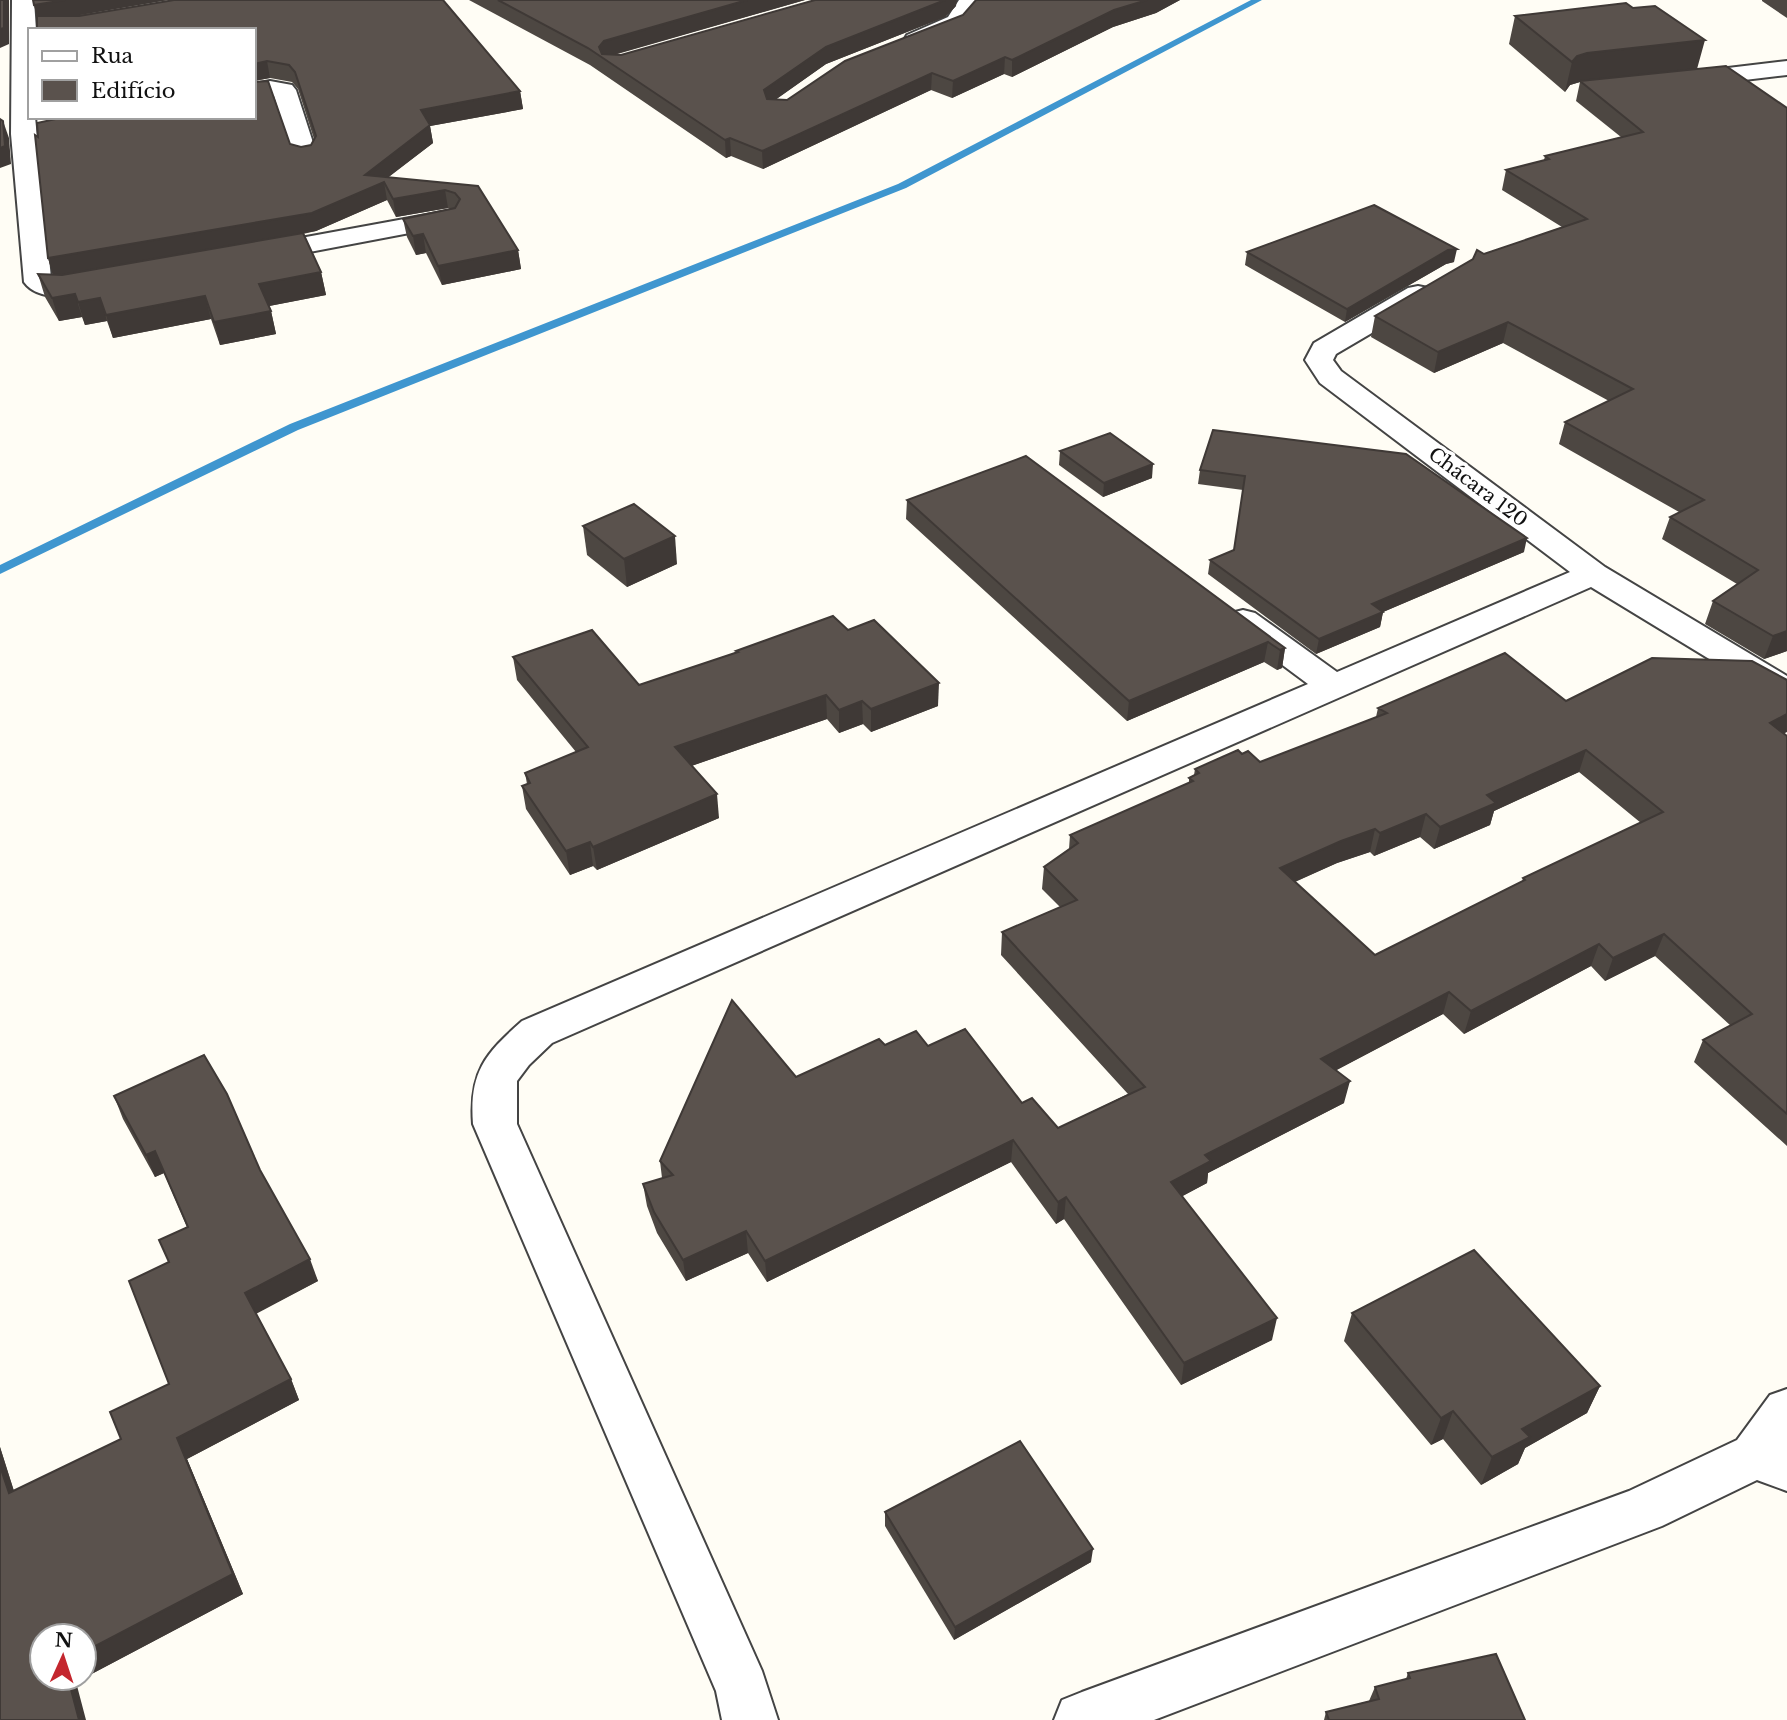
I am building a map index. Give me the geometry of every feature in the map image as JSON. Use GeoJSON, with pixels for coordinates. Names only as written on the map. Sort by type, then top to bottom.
{"type":"FeatureCollection","features":[{"type":"Feature","properties":{"kind":"street"},"geometry":{"type":"LineString","coordinates":[[23,0],[28,32],[23,134],[38,282],[49,288],[69,288],[110,280]]}},
{"type":"Feature","properties":{"kind":"street"},"geometry":{"type":"LineString","coordinates":[[891,50],[954,24],[968,9],[970,0]]}},
{"type":"Feature","properties":{"kind":"street"},"geometry":{"type":"LineString","coordinates":[[1662,82],[1787,68]]}},
{"type":"Feature","properties":{"kind":"street"},"geometry":{"type":"LineString","coordinates":[[256,91],[270,88],[284,90],[305,155]]}},
{"type":"Feature","properties":{"kind":"street"},"geometry":{"type":"LineString","coordinates":[[23,134],[49,129]]}},
{"type":"Feature","properties":{"kind":"street"},"geometry":{"type":"LineString","coordinates":[[231,258],[447,219]]}},
{"type":"Feature","properties":{"kind":"street","name":"Chácara 120"},"geometry":{"type":"LineString","coordinates":[[1445,279],[1324,349],[1319,360],[1330,377],[1593,574],[1787,691]]}},
{"type":"Feature","properties":{"kind":"street"},"geometry":{"type":"LineString","coordinates":[[750,1720],[743,1690],[495,1124],[491,1091],[503,1063],[537,1032],[1593,574]]}},
{"type":"Feature","properties":{"kind":"street"},"geometry":{"type":"LineString","coordinates":[[1223,605],[1332,685]]}},
{"type":"Feature","properties":{"kind":"street"},"geometry":{"type":"LineString","coordinates":[[1082,1720],[1771,1462],[1787,1411]]}},
{"type":"Feature","properties":{"kind":"building"},"geometry":{"type":"Polygon","coordinates":[[[0,0],[4,0],[4,28],[0,29],[0,0]]]}},
{"type":"Feature","properties":{"kind":"building"},"geometry":{"type":"Polygon","coordinates":[[[33,0],[65,0],[34,5],[33,0]]]}},
{"type":"Feature","properties":{"kind":"building"},"geometry":{"type":"Polygon","coordinates":[[[174,0],[443,0],[520,91],[421,110],[430,125],[365,175],[478,186],[518,250],[438,266],[423,234],[413,236],[403,219],[455,208],[460,199],[455,193],[445,190],[393,199],[384,182],[312,213],[48,258],[35,135],[38,137],[37,123],[56,119],[256,119],[256,82],[268,81],[290,144],[301,147],[311,145],[316,136],[295,72],[289,65],[267,61],[256,64],[256,28],[37,28],[37,16],[79,16],[174,0]]]}},
{"type":"Feature","properties":{"kind":"building"},"geometry":{"type":"Polygon","coordinates":[[[498,0],[747,0],[604,41],[599,47],[602,54],[621,55],[815,0],[945,0],[826,47],[764,90],[767,99],[787,100],[845,61],[963,15],[976,0],[1147,0],[1114,10],[1012,60],[1005,57],[953,81],[932,73],[762,151],[730,138],[725,140],[588,48],[498,0]]]}},
{"type":"Feature","properties":{"kind":"building"},"geometry":{"type":"Polygon","coordinates":[[[1626,3],[1633,8],[1655,6],[1705,40],[1587,53],[1577,56],[1572,62],[1515,16],[1626,3]]]}},
{"type":"Feature","properties":{"kind":"building"},"geometry":{"type":"Polygon","coordinates":[[[1726,66],[1787,108],[1787,631],[1773,636],[1713,601],[1758,570],[1670,517],[1704,500],[1565,422],[1633,389],[1508,322],[1438,352],[1375,316],[1473,259],[1477,250],[1484,254],[1587,219],[1506,170],[1549,159],[1545,156],[1643,132],[1580,81],[1726,66]]]}},
{"type":"Feature","properties":{"kind":"building"},"geometry":{"type":"Polygon","coordinates":[[[0,119],[3,121],[5,146],[0,148],[0,119]]]}},
{"type":"Feature","properties":{"kind":"building"},"geometry":{"type":"Polygon","coordinates":[[[1374,205],[1457,249],[1448,250],[1347,309],[1247,252],[1374,205]]]}},
{"type":"Feature","properties":{"kind":"building"},"geometry":{"type":"Polygon","coordinates":[[[303,233],[321,272],[259,284],[271,311],[214,322],[205,296],[106,315],[100,298],[78,302],[75,294],[52,298],[38,274],[62,275],[303,233]]]}},
{"type":"Feature","properties":{"kind":"building"},"geometry":{"type":"Polygon","coordinates":[[[1213,430],[1406,454],[1527,538],[1372,604],[1383,612],[1319,639],[1210,560],[1234,550],[1245,476],[1200,470],[1213,430]]]}},
{"type":"Feature","properties":{"kind":"building"},"geometry":{"type":"Polygon","coordinates":[[[1110,433],[1153,464],[1104,483],[1060,451],[1110,433]]]}},
{"type":"Feature","properties":{"kind":"building"},"geometry":{"type":"Polygon","coordinates":[[[1026,456],[1285,648],[1280,650],[1268,642],[1129,701],[907,500],[1026,456]]]}},
{"type":"Feature","properties":{"kind":"building"},"geometry":{"type":"Polygon","coordinates":[[[634,504],[675,536],[624,559],[583,526],[634,504]]]}},
{"type":"Feature","properties":{"kind":"building"},"geometry":{"type":"Polygon","coordinates":[[[833,616],[848,630],[874,620],[939,683],[871,709],[862,701],[839,710],[826,695],[675,747],[717,794],[593,847],[590,842],[566,851],[522,786],[530,783],[525,773],[588,747],[513,657],[592,630],[639,685],[833,616]]]}},
{"type":"Feature","properties":{"kind":"building"},"geometry":{"type":"Polygon","coordinates":[[[1505,653],[1566,701],[1652,658],[1752,661],[1787,680],[1787,714],[1770,723],[1787,736],[1787,1114],[1703,1040],[1752,1014],[1664,934],[1613,958],[1599,944],[1471,1011],[1449,992],[1321,1059],[1350,1081],[1205,1155],[1211,1161],[1171,1182],[1277,1318],[1184,1363],[1066,1197],[1058,1202],[1013,1140],[765,1261],[746,1231],[683,1260],[654,1212],[643,1184],[673,1175],[660,1161],[732,1000],[796,1077],[879,1039],[885,1045],[916,1031],[928,1046],[965,1029],[1022,1103],[1032,1098],[1058,1128],[1145,1087],[1002,932],[1077,900],[1044,867],[1078,843],[1070,835],[1193,781],[1189,778],[1199,773],[1195,769],[1238,750],[1242,754],[1248,751],[1260,762],[1387,713],[1378,708],[1505,653]],[[1586,750],[1487,795],[1496,803],[1440,827],[1426,814],[1380,833],[1375,829],[1341,841],[1280,868],[1375,955],[1525,880],[1523,878],[1663,812],[1586,750]]]}},
{"type":"Feature","properties":{"kind":"building"},"geometry":{"type":"Polygon","coordinates":[[[204,1055],[227,1094],[260,1170],[310,1259],[245,1293],[291,1379],[177,1438],[233,1574],[98,1645],[98,1622],[28,1622],[28,1692],[72,1692],[79,1720],[0,1720],[0,1466],[9,1493],[121,1439],[110,1412],[169,1384],[129,1281],[169,1262],[159,1240],[188,1227],[155,1151],[146,1155],[114,1096],[204,1055]]]}},
{"type":"Feature","properties":{"kind":"building"},"geometry":{"type":"Polygon","coordinates":[[[1474,1250],[1600,1386],[1522,1429],[1530,1437],[1492,1457],[1453,1411],[1441,1418],[1352,1313],[1474,1250]]]}},
{"type":"Feature","properties":{"kind":"building"},"geometry":{"type":"Polygon","coordinates":[[[1020,1441],[1093,1549],[955,1627],[885,1512],[1020,1441]]]}},
{"type":"Feature","properties":{"kind":"building"},"geometry":{"type":"Polygon","coordinates":[[[1496,1654],[1525,1720],[1329,1720],[1326,1712],[1379,1699],[1375,1687],[1410,1678],[1408,1673],[1496,1654]]]}},
{"type":"Feature","properties":{"kind":"waterway"},"geometry":{"type":"LineString","coordinates":[[0,570],[294,427],[902,186],[1258,0]]}}]}
